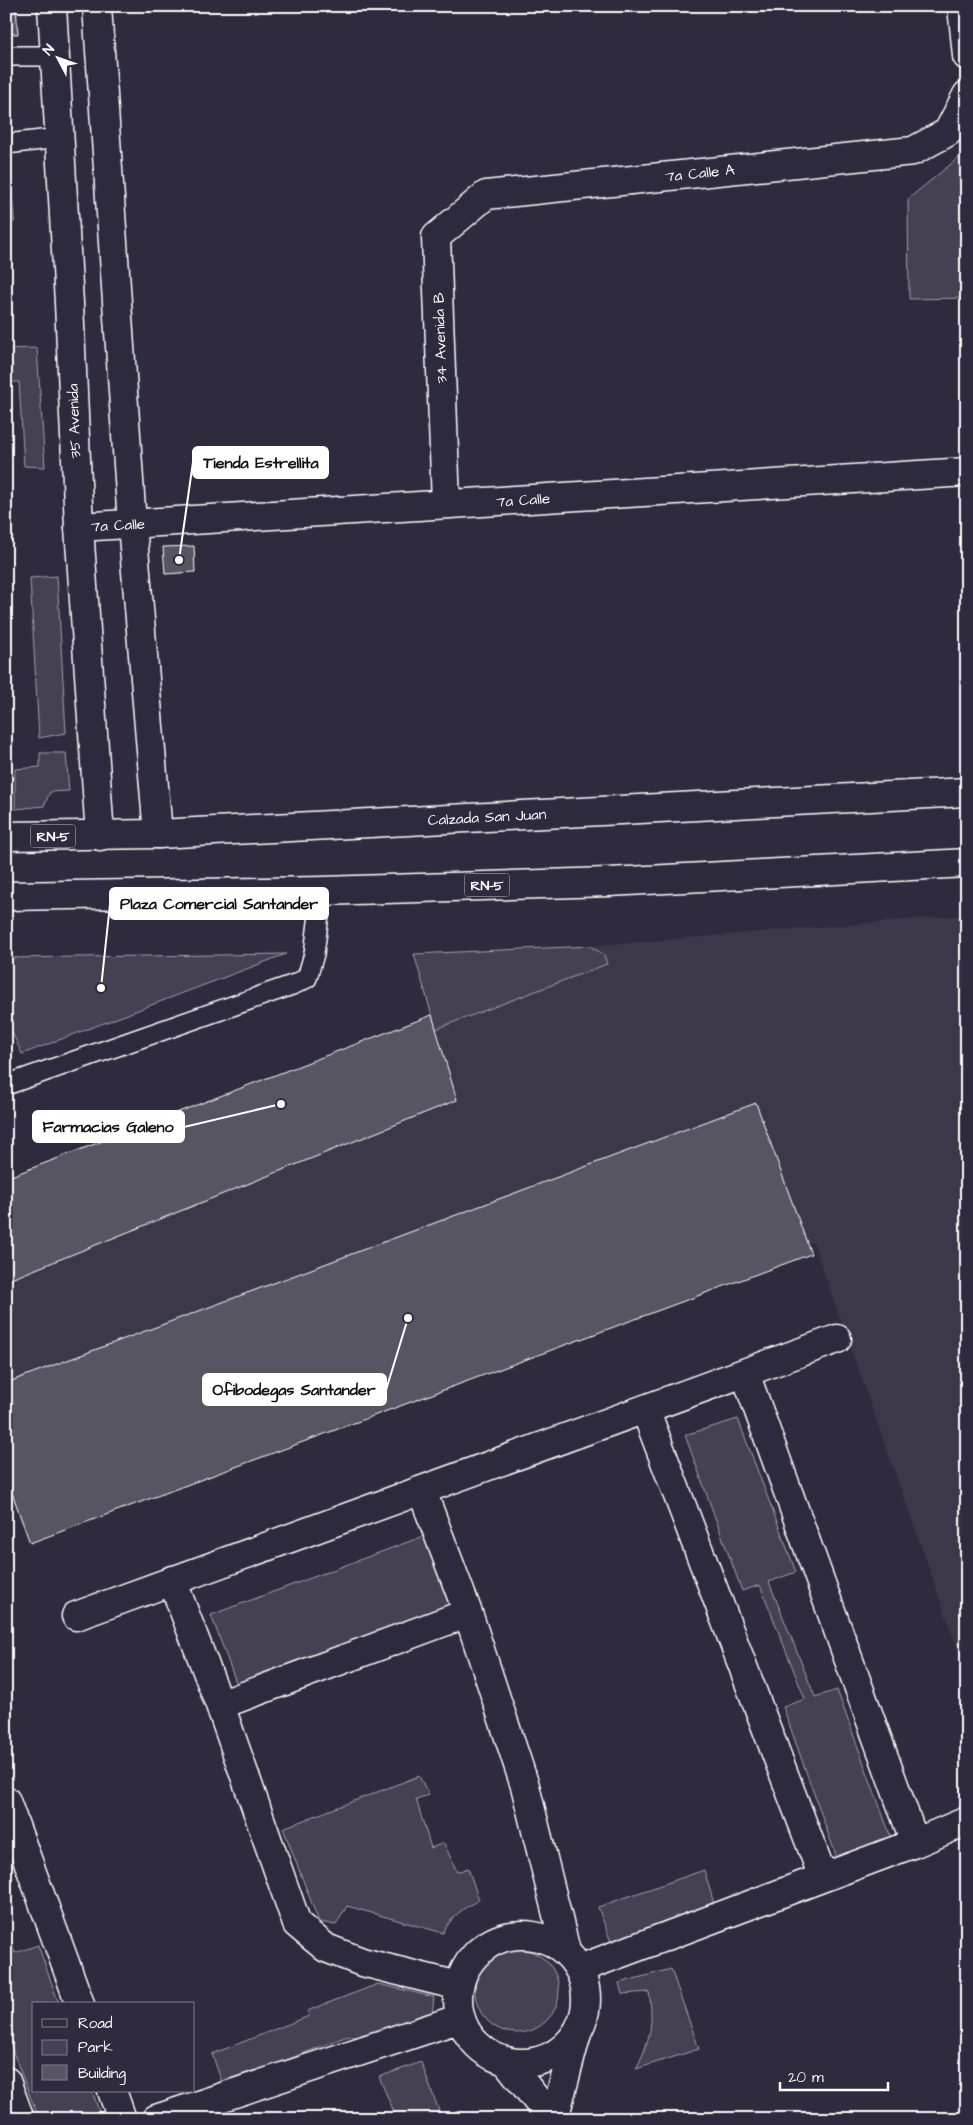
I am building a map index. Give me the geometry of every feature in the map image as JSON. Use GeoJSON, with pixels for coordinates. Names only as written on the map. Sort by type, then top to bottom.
{"type":"FeatureCollection","features":[{"type":"Feature","properties":{"kind":"street","name":"35 Avenida"},"geometry":{"type":"LineString","coordinates":[[52,6],[79,527],[100,836]]}},
{"type":"Feature","properties":{"kind":"street"},"geometry":{"type":"LineString","coordinates":[[97,6],[132,524],[158,834]]}},
{"type":"Feature","properties":{"kind":"street"},"geometry":{"type":"LineString","coordinates":[[962,6],[967,56]]}},
{"type":"Feature","properties":{"kind":"street","name":"7a Calle A"},"geometry":{"type":"LineString","coordinates":[[486,195],[913,151],[948,132],[967,96]]}},
{"type":"Feature","properties":{"kind":"street","name":"34 Avenida B"},"geometry":{"type":"LineString","coordinates":[[446,504],[436,238],[486,195]]}},
{"type":"Feature","properties":{"kind":"street","name":"7a Calle"},"geometry":{"type":"LineString","coordinates":[[79,527],[967,472]]}},
{"type":"Feature","properties":{"kind":"street","name":"Calzada San Juan"},"geometry":{"type":"LineString","coordinates":[[6,836],[158,834],[967,792]]}},
{"type":"Feature","properties":{"kind":"street","name":"RN-5"},"geometry":{"type":"LineString","coordinates":[[6,896],[322,891],[609,882],[967,863]]}},
{"type":"Feature","properties":{"kind":"street"},"geometry":{"type":"LineString","coordinates":[[76,1616],[837,1340]]}},
{"type":"Feature","properties":{"kind":"street"},"geometry":{"type":"LineString","coordinates":[[745,1373],[915,1843]]}},
{"type":"Feature","properties":{"kind":"street"},"geometry":{"type":"LineString","coordinates":[[645,1409],[823,1877]]}},
{"type":"Feature","properties":{"kind":"street"},"geometry":{"type":"LineString","coordinates":[[422,1491],[468,1613],[525,1786],[572,1960],[586,1990],[585,2013],[577,2033],[553,2119]]}},
{"type":"Feature","properties":{"kind":"street"},"geometry":{"type":"LineString","coordinates":[[172,1580],[220,1705],[297,1924],[326,1948],[362,1962],[459,1986]]}},
{"type":"Feature","properties":{"kind":"street"},"geometry":{"type":"LineString","coordinates":[[220,1705],[468,1613]]}},
{"type":"Feature","properties":{"kind":"street"},"geometry":{"type":"LineString","coordinates":[[6,1801],[79,2002]]}},
{"type":"Feature","properties":{"kind":"street"},"geometry":{"type":"LineString","coordinates":[[572,1960],[823,1877],[915,1843],[967,1821]]}},
{"type":"Feature","properties":{"kind":"street"},"geometry":{"type":"LineString","coordinates":[[572,1960],[550,1941],[532,1935],[512,1936],[494,1942],[478,1952],[466,1968],[459,1986],[458,2002],[461,2018],[477,2046],[491,2055],[506,2061],[526,2063],[546,2059],[563,2048],[577,2033]]}},
{"type":"Feature","properties":{"kind":"street"},"geometry":{"type":"LineString","coordinates":[[156,2119],[461,2018]]}},
{"type":"Feature","properties":{"kind":"street"},"geometry":{"type":"LineString","coordinates":[[506,2061],[553,2119]]}},
{"type":"Feature","properties":{"kind":"street"},"geometry":{"type":"LineString","coordinates":[[6,2081],[20,2119]]}},
{"type":"Feature","properties":{"kind":"street"},"geometry":{"type":"LineString","coordinates":[[112,2092],[122,2119]]}},
{"type":"Feature","properties":{"kind":"lane"},"geometry":{"type":"LineString","coordinates":[[6,56],[55,56]]}},
{"type":"Feature","properties":{"kind":"lane"},"geometry":{"type":"LineString","coordinates":[[6,144],[60,138]]}},
{"type":"Feature","properties":{"kind":"lane"},"geometry":{"type":"LineString","coordinates":[[6,1085],[296,984],[307,978],[314,954],[322,891]]}},
{"type":"Feature","properties":{"kind":"shaded area"},"geometry":{"type":"Polygon","coordinates":[[[967,915],[967,1675],[813,1242],[21,1525],[6,1478],[6,1178],[432,1015],[437,1028],[607,963],[590,946],[967,915]]]}},
{"type":"Feature","properties":{"kind":"green space"},"geometry":{"type":"Polygon","coordinates":[[[967,151],[967,298],[909,299],[908,199],[967,151]]]}},
{"type":"Feature","properties":{"kind":"green space"},"geometry":{"type":"Polygon","coordinates":[[[37,348],[45,467],[24,466],[19,382],[6,382],[6,349],[37,348]]]}},
{"type":"Feature","properties":{"kind":"green space"},"geometry":{"type":"Polygon","coordinates":[[[57,576],[66,733],[39,738],[30,578],[57,576]]]}},
{"type":"Feature","properties":{"kind":"green space"},"geometry":{"type":"Polygon","coordinates":[[[40,753],[66,753],[69,791],[50,792],[44,806],[15,809],[15,769],[40,767],[40,753]]]}},
{"type":"Feature","properties":{"kind":"green space"},"geometry":{"type":"Polygon","coordinates":[[[590,946],[604,955],[607,964],[436,1029],[414,954],[590,946]]]}},
{"type":"Feature","properties":{"kind":"green space"},"geometry":{"type":"Polygon","coordinates":[[[286,954],[22,1054],[6,1019],[6,958],[286,954]]]}},
{"type":"Feature","properties":{"kind":"green space"},"geometry":{"type":"Polygon","coordinates":[[[738,1419],[796,1572],[769,1582],[815,1697],[837,1690],[892,1840],[838,1861],[783,1707],[805,1699],[760,1585],[742,1591],[685,1435],[738,1419]]]}},
{"type":"Feature","properties":{"kind":"green space"},"geometry":{"type":"Polygon","coordinates":[[[424,1536],[450,1605],[237,1685],[211,1615],[424,1536]]]}},
{"type":"Feature","properties":{"kind":"green space"},"geometry":{"type":"Polygon","coordinates":[[[419,1776],[429,1795],[416,1799],[431,1848],[444,1843],[457,1872],[468,1868],[479,1900],[458,1914],[443,1933],[347,1906],[336,1925],[319,1922],[283,1828],[419,1776]]]}},
{"type":"Feature","properties":{"kind":"green space"},"geometry":{"type":"Polygon","coordinates":[[[704,1870],[715,1907],[611,1942],[598,1907],[704,1870]]]}},
{"type":"Feature","properties":{"kind":"green space"},"geometry":{"type":"Polygon","coordinates":[[[6,1926],[15,1953],[38,1945],[58,2002],[32,2002],[32,2092],[92,2092],[102,2119],[39,2119],[6,2034],[6,1926]]]}},
{"type":"Feature","properties":{"kind":"green space"},"geometry":{"type":"Polygon","coordinates":[[[517,1949],[540,1956],[552,1968],[559,1991],[552,2014],[540,2026],[517,2033],[494,2026],[482,2014],[475,1991],[482,1968],[494,1956],[517,1949]]]}},
{"type":"Feature","properties":{"kind":"green space"},"geometry":{"type":"Polygon","coordinates":[[[671,1969],[699,2049],[636,2069],[645,2050],[650,2032],[649,1992],[622,1994],[619,1983],[671,1969]]]}},
{"type":"Feature","properties":{"kind":"green space"},"geometry":{"type":"Polygon","coordinates":[[[378,1984],[434,1997],[432,2016],[415,2026],[345,2037],[223,2085],[212,2054],[309,2016],[307,2011],[378,1984]]]}},
{"type":"Feature","properties":{"kind":"green space"},"geometry":{"type":"Polygon","coordinates":[[[421,2062],[442,2119],[397,2119],[379,2077],[421,2062]]]}},
{"type":"Feature","properties":{"kind":"building"},"geometry":{"type":"Polygon","coordinates":[[[6,6],[16,6],[18,34],[6,34],[6,6]]]}},
{"type":"Feature","properties":{"kind":"building"},"geometry":{"type":"Polygon","coordinates":[[[11,179],[14,222],[6,223],[6,180],[11,179]]]}},
{"type":"Feature","properties":{"kind":"building"},"geometry":{"type":"Polygon","coordinates":[[[194,546],[195,572],[165,574],[163,547],[194,546]]]}},
{"type":"Feature","properties":{"kind":"building"},"geometry":{"type":"Polygon","coordinates":[[[432,1015],[457,1100],[6,1281],[6,1178],[432,1015]]]}},
{"type":"Feature","properties":{"kind":"building"},"geometry":{"type":"Polygon","coordinates":[[[756,1103],[811,1254],[30,1543],[6,1476],[6,1383],[756,1103]]]}},
{"type":"Feature","properties":{"kind":"place","name":"Tienda Estrellita"},"geometry":{"type":"Point","coordinates":[179,560]}},
{"type":"Feature","properties":{"kind":"place","name":"Plaza Comercial Santander"},"geometry":{"type":"Point","coordinates":[101,988]}},
{"type":"Feature","properties":{"kind":"place","name":"Farmacias Galeno"},"geometry":{"type":"Point","coordinates":[281,1104]}},
{"type":"Feature","properties":{"kind":"place","name":"Ofibodegas Santander"},"geometry":{"type":"Point","coordinates":[408,1318]}}]}
